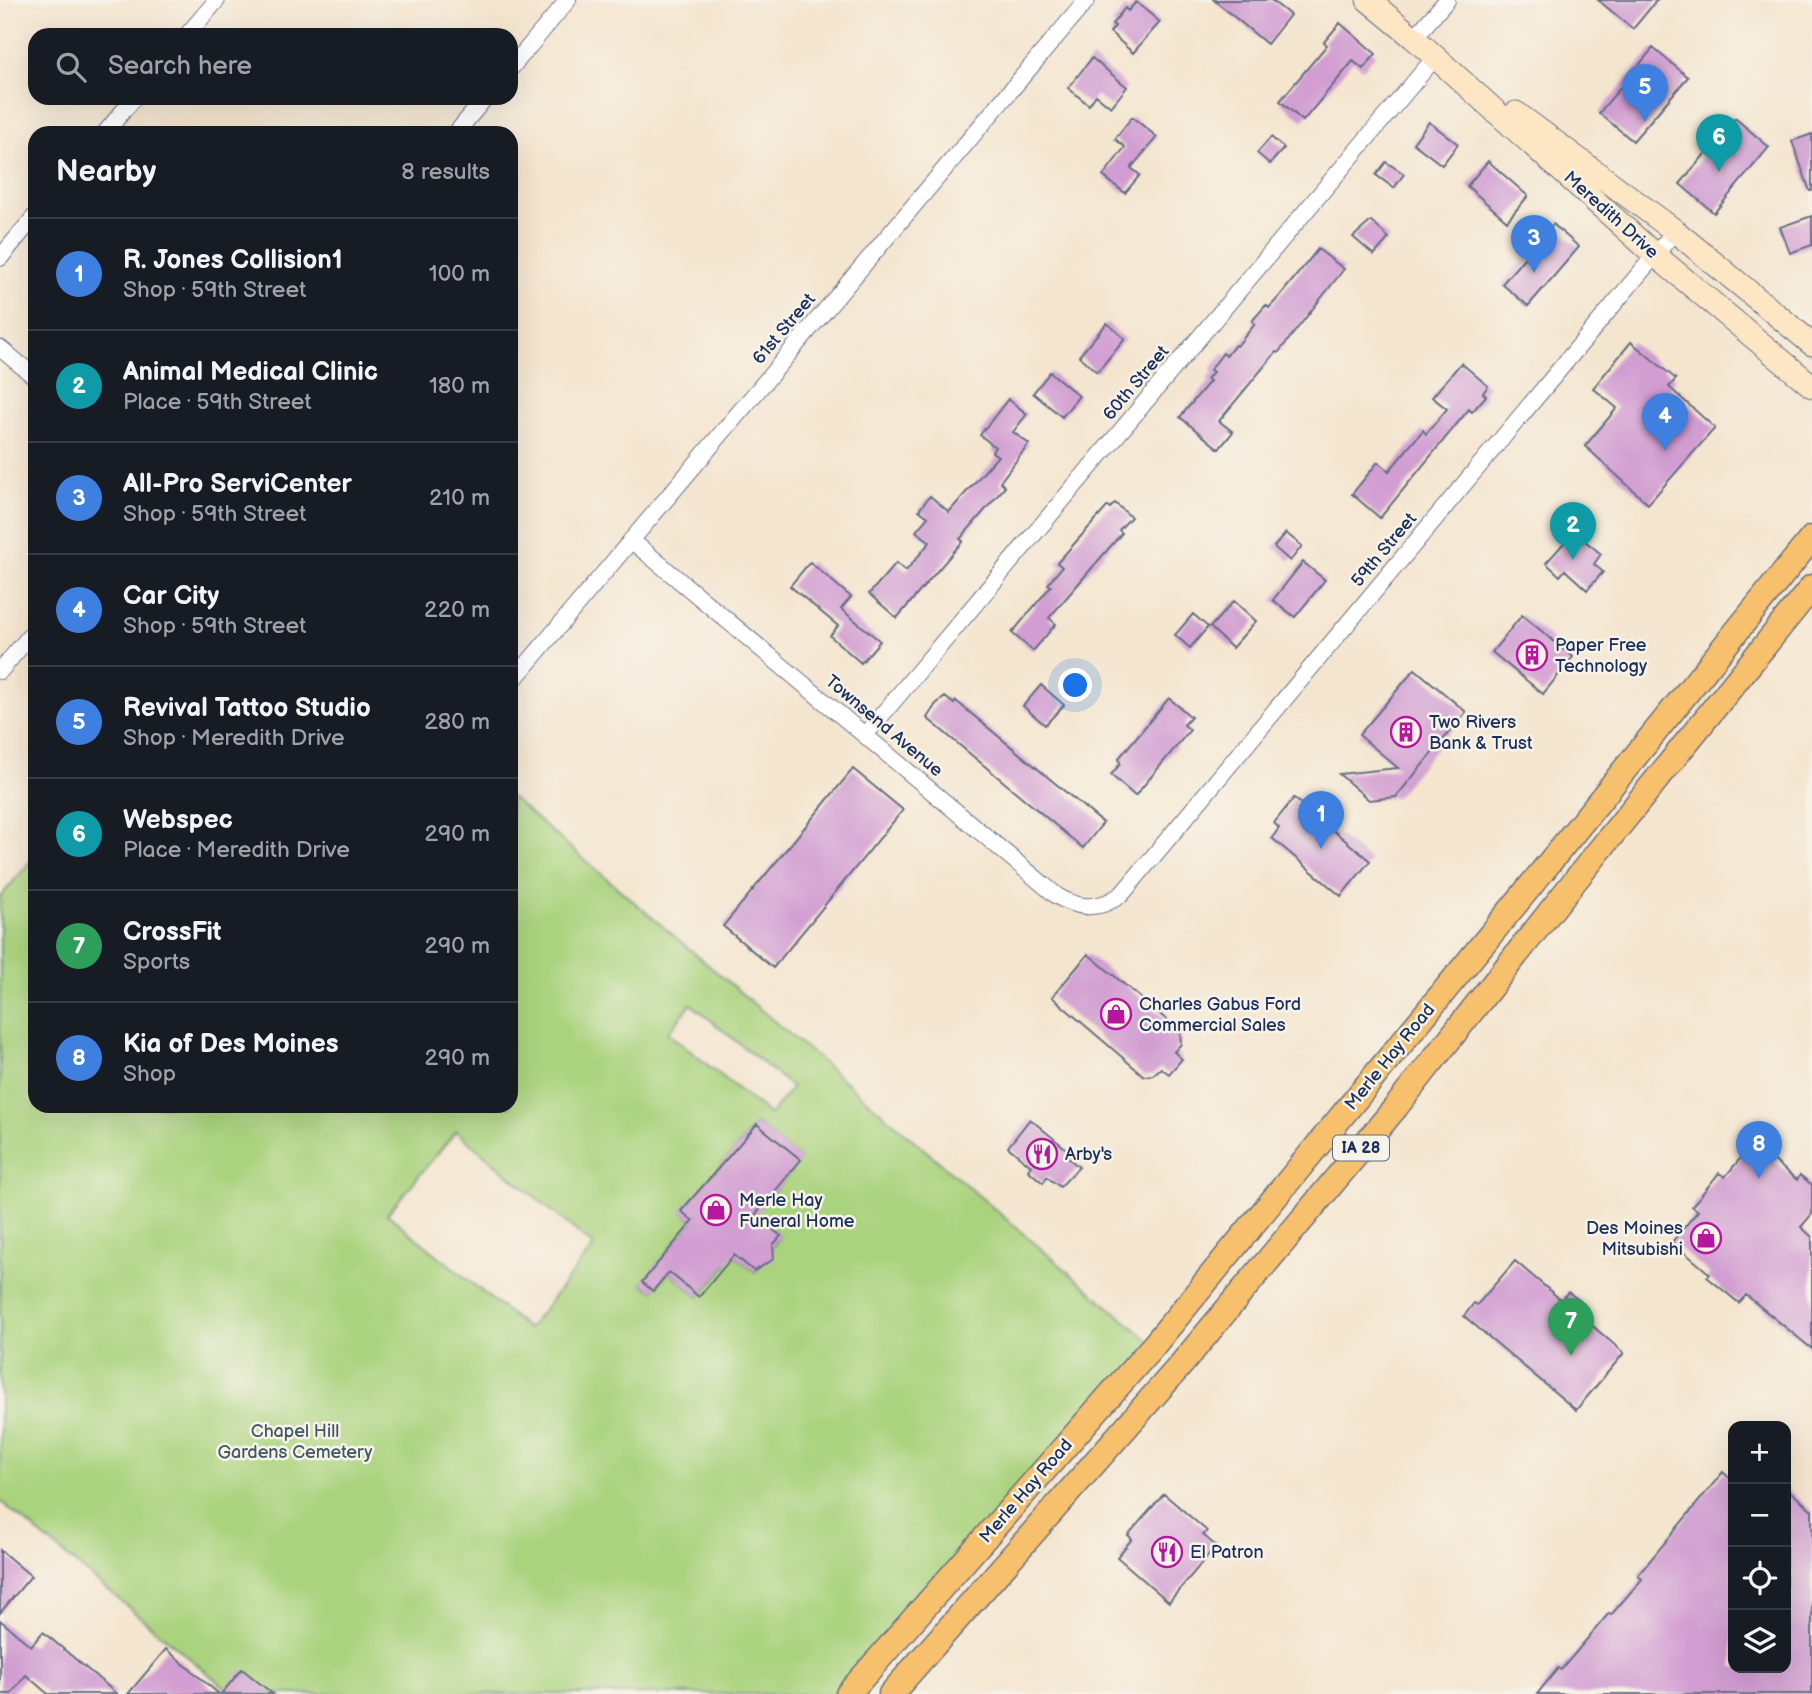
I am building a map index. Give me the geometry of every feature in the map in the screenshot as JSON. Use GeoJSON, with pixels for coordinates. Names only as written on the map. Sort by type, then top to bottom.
{"type":"FeatureCollection","features":[{"type":"Feature","properties":{"kind":"main road","name":"Meredith Drive"},"geometry":{"type":"LineString","coordinates":[[1368,0],[1436,56],[1655,255],[1812,386]]}},
{"type":"Feature","properties":{"kind":"main road","name":"Meredith Drive"},"geometry":{"type":"LineString","coordinates":[[1436,56],[1675,231],[1812,344]]}},
{"type":"Feature","properties":{"kind":"main road","name":"Merle Hay Road"},"geometry":{"type":"LineString","coordinates":[[848,1694],[1163,1335],[1812,538]]}},
{"type":"Feature","properties":{"kind":"main road","name":"Merle Hay Road"},"geometry":{"type":"LineString","coordinates":[[891,1694],[1179,1367],[1387,1117],[1812,587]]}},
{"type":"Feature","properties":{"kind":"street"},"geometry":{"type":"LineString","coordinates":[[193,28],[217,0]]}},
{"type":"Feature","properties":{"kind":"street"},"geometry":{"type":"LineString","coordinates":[[518,60],[568,0]]}},
{"type":"Feature","properties":{"kind":"street","name":"61st Street"},"geometry":{"type":"LineString","coordinates":[[518,675],[1087,0]]}},
{"type":"Feature","properties":{"kind":"street"},"geometry":{"type":"LineString","coordinates":[[1415,38],[1447,0]]}},
{"type":"Feature","properties":{"kind":"street","name":"60th Street"},"geometry":{"type":"LineString","coordinates":[[864,735],[1436,56]]}},
{"type":"Feature","properties":{"kind":"street"},"geometry":{"type":"LineString","coordinates":[[111,126],[128,105]]}},
{"type":"Feature","properties":{"kind":"street"},"geometry":{"type":"LineString","coordinates":[[462,126],[479,105]]}},
{"type":"Feature","properties":{"kind":"street"},"geometry":{"type":"LineString","coordinates":[[0,258],[28,224]]}},
{"type":"Feature","properties":{"kind":"street","name":"59th Street"},"geometry":{"type":"LineString","coordinates":[[1122,894],[1675,231]]}},
{"type":"Feature","properties":{"kind":"street"},"geometry":{"type":"LineString","coordinates":[[0,348],[28,371]]}},
{"type":"Feature","properties":{"kind":"street","name":"Townsend Avenue"},"geometry":{"type":"LineString","coordinates":[[631,540],[1057,896],[1071,904],[1090,908],[1110,902],[1122,894]]}},
{"type":"Feature","properties":{"kind":"street"},"geometry":{"type":"LineString","coordinates":[[0,671],[28,637]]}},
{"type":"Feature","properties":{"kind":"green space","name":"Chapel Hill Gardens Cemetery"},"geometry":{"type":"Polygon","coordinates":[[[518,803],[1154,1345],[848,1694],[233,1694],[0,1501],[0,897],[28,864],[28,1113],[518,1113],[518,803]],[[691,1004],[668,1033],[770,1115],[792,1087],[691,1004]],[[757,1124],[682,1211],[693,1221],[642,1283],[653,1291],[669,1272],[699,1297],[727,1264],[712,1251],[719,1243],[755,1272],[764,1262],[780,1236],[747,1208],[763,1205],[800,1160],[757,1124]],[[456,1131],[387,1214],[528,1329],[594,1246],[456,1131]]]}},
{"type":"Feature","properties":{"kind":"building"},"geometry":{"type":"Polygon","coordinates":[[[1214,0],[1271,0],[1290,15],[1267,44],[1214,0]]]}},
{"type":"Feature","properties":{"kind":"building"},"geometry":{"type":"Polygon","coordinates":[[[1598,0],[1657,0],[1633,29],[1598,0]]]}},
{"type":"Feature","properties":{"kind":"building"},"geometry":{"type":"Polygon","coordinates":[[[1136,2],[1160,22],[1133,53],[1110,32],[1115,26],[1112,24],[1125,8],[1128,11],[1136,2]]]}},
{"type":"Feature","properties":{"kind":"building"},"geometry":{"type":"Polygon","coordinates":[[[1340,23],[1376,54],[1363,69],[1353,61],[1303,121],[1280,101],[1327,45],[1324,42],[1340,23]]]}},
{"type":"Feature","properties":{"kind":"building"},"geometry":{"type":"Polygon","coordinates":[[[1653,48],[1688,77],[1633,141],[1599,113],[1653,48]]]}},
{"type":"Feature","properties":{"kind":"building"},"geometry":{"type":"Polygon","coordinates":[[[1092,58],[1127,87],[1111,107],[1096,95],[1089,105],[1068,88],[1092,58]]]}},
{"type":"Feature","properties":{"kind":"building"},"geometry":{"type":"Polygon","coordinates":[[[1132,117],[1157,137],[1131,168],[1140,175],[1125,193],[1103,176],[1125,147],[1115,139],[1132,117]]]}},
{"type":"Feature","properties":{"kind":"building"},"geometry":{"type":"Polygon","coordinates":[[[1735,118],[1769,147],[1714,213],[1680,184],[1735,118]]]}},
{"type":"Feature","properties":{"kind":"building"},"geometry":{"type":"Polygon","coordinates":[[[1429,122],[1458,144],[1442,165],[1413,143],[1429,122]]]}},
{"type":"Feature","properties":{"kind":"building"},"geometry":{"type":"Polygon","coordinates":[[[1812,134],[1812,191],[1810,191],[1792,141],[1812,134]]]}},
{"type":"Feature","properties":{"kind":"building"},"geometry":{"type":"Polygon","coordinates":[[[1271,137],[1284,148],[1270,164],[1257,153],[1271,137]]]}},
{"type":"Feature","properties":{"kind":"building"},"geometry":{"type":"Polygon","coordinates":[[[1488,161],[1528,196],[1507,221],[1467,186],[1488,161]]]}},
{"type":"Feature","properties":{"kind":"building"},"geometry":{"type":"Polygon","coordinates":[[[1386,162],[1404,174],[1394,188],[1376,175],[1386,162]]]}},
{"type":"Feature","properties":{"kind":"building"},"geometry":{"type":"Polygon","coordinates":[[[1812,216],[1812,245],[1790,253],[1780,227],[1812,216]]]}},
{"type":"Feature","properties":{"kind":"building"},"geometry":{"type":"Polygon","coordinates":[[[1371,221],[1389,238],[1374,255],[1353,237],[1371,221]]]}},
{"type":"Feature","properties":{"kind":"building"},"geometry":{"type":"Polygon","coordinates":[[[1553,224],[1579,247],[1528,306],[1502,284],[1553,224]]]}},
{"type":"Feature","properties":{"kind":"building"},"geometry":{"type":"Polygon","coordinates":[[[1318,249],[1344,269],[1278,353],[1276,352],[1219,421],[1233,432],[1219,449],[1180,417],[1210,381],[1207,379],[1213,372],[1210,370],[1223,353],[1226,356],[1237,346],[1255,324],[1252,321],[1266,305],[1269,308],[1318,249]]]}},
{"type":"Feature","properties":{"kind":"building"},"geometry":{"type":"Polygon","coordinates":[[[1107,323],[1125,339],[1097,372],[1079,356],[1107,323]]]}},
{"type":"Feature","properties":{"kind":"building"},"geometry":{"type":"Polygon","coordinates":[[[1631,342],[1676,379],[1669,387],[1715,428],[1648,504],[1585,446],[1617,408],[1593,388],[1631,342]]]}},
{"type":"Feature","properties":{"kind":"building"},"geometry":{"type":"Polygon","coordinates":[[[1461,363],[1488,386],[1483,393],[1486,396],[1472,412],[1469,409],[1380,518],[1352,494],[1378,462],[1389,471],[1423,430],[1426,434],[1447,409],[1432,397],[1461,363]]]}},
{"type":"Feature","properties":{"kind":"building"},"geometry":{"type":"Polygon","coordinates":[[[1050,372],[1079,396],[1062,417],[1033,393],[1050,372]]]}},
{"type":"Feature","properties":{"kind":"building"},"geometry":{"type":"Polygon","coordinates":[[[1008,399],[1027,414],[1013,432],[1029,444],[1000,482],[1005,487],[897,618],[869,594],[896,563],[906,571],[930,542],[916,531],[928,517],[919,510],[930,496],[949,512],[998,456],[992,452],[995,447],[980,435],[1008,399]]]}},
{"type":"Feature","properties":{"kind":"building"},"geometry":{"type":"Polygon","coordinates":[[[1115,503],[1131,517],[1119,530],[1122,533],[1049,618],[1056,624],[1033,651],[1012,633],[1051,586],[1048,584],[1062,567],[1057,563],[1108,506],[1110,508],[1115,503]]]}},
{"type":"Feature","properties":{"kind":"building"},"geometry":{"type":"Polygon","coordinates":[[[1574,532],[1601,554],[1594,564],[1603,572],[1587,590],[1565,570],[1560,576],[1546,563],[1574,532]]]}},
{"type":"Feature","properties":{"kind":"building"},"geometry":{"type":"Polygon","coordinates":[[[1286,533],[1302,546],[1290,561],[1274,547],[1286,533]]]}},
{"type":"Feature","properties":{"kind":"building"},"geometry":{"type":"Polygon","coordinates":[[[810,562],[851,597],[841,609],[880,641],[861,663],[830,636],[838,626],[790,586],[810,562]]]}},
{"type":"Feature","properties":{"kind":"building"},"geometry":{"type":"Polygon","coordinates":[[[1303,562],[1325,580],[1295,617],[1273,600],[1303,562]]]}},
{"type":"Feature","properties":{"kind":"building"},"geometry":{"type":"Polygon","coordinates":[[[1234,601],[1256,621],[1232,648],[1210,627],[1234,601]]]}},
{"type":"Feature","properties":{"kind":"building"},"geometry":{"type":"Polygon","coordinates":[[[1193,614],[1208,627],[1190,648],[1175,635],[1193,614]]]}},
{"type":"Feature","properties":{"kind":"building","name":"Paper Free Technology"},"geometry":{"type":"Polygon","coordinates":[[[1522,615],[1573,657],[1543,694],[1492,652],[1522,615]]]}},
{"type":"Feature","properties":{"kind":"building","name":"Two Rivers Bank & Trust"},"geometry":{"type":"Polygon","coordinates":[[[1415,669],[1466,712],[1396,797],[1369,800],[1339,774],[1398,768],[1359,735],[1415,669]]]}},
{"type":"Feature","properties":{"kind":"building"},"geometry":{"type":"Polygon","coordinates":[[[1041,685],[1064,705],[1045,725],[1023,706],[1041,685]]]}},
{"type":"Feature","properties":{"kind":"building"},"geometry":{"type":"Polygon","coordinates":[[[945,697],[954,704],[956,701],[1103,823],[1083,848],[927,718],[936,704],[945,697]]]}},
{"type":"Feature","properties":{"kind":"building"},"geometry":{"type":"Polygon","coordinates":[[[1169,698],[1191,717],[1184,725],[1190,730],[1135,796],[1111,775],[1120,764],[1119,758],[1169,698]]]}},
{"type":"Feature","properties":{"kind":"building"},"geometry":{"type":"Polygon","coordinates":[[[853,769],[903,810],[773,968],[723,926],[853,769]]]}},
{"type":"Feature","properties":{"kind":"building"},"geometry":{"type":"Polygon","coordinates":[[[1294,798],[1370,861],[1341,896],[1272,838],[1279,828],[1274,823],[1294,798]]]}},
{"type":"Feature","properties":{"kind":"building","name":"Charles Gabus Ford Commercial Sales"},"geometry":{"type":"Polygon","coordinates":[[[1088,954],[1180,1031],[1181,1044],[1174,1052],[1182,1059],[1169,1074],[1161,1068],[1153,1075],[1144,1076],[1052,997],[1088,954]]]}},
{"type":"Feature","properties":{"kind":"building","name":"Arby's"},"geometry":{"type":"Polygon","coordinates":[[[1030,1119],[1070,1152],[1066,1156],[1079,1167],[1060,1187],[1047,1177],[1043,1183],[1028,1170],[1031,1166],[1008,1147],[1030,1119]]]}},
{"type":"Feature","properties":{"kind":"building","name":"Merle Hay Funeral Home"},"geometry":{"type":"Polygon","coordinates":[[[757,1124],[801,1160],[755,1215],[781,1236],[773,1245],[774,1259],[754,1271],[734,1255],[699,1297],[669,1272],[653,1291],[642,1282],[693,1221],[681,1211],[757,1124]]]}},
{"type":"Feature","properties":{"kind":"building"},"geometry":{"type":"Polygon","coordinates":[[[1753,1143],[1797,1180],[1800,1175],[1812,1185],[1812,1214],[1801,1227],[1812,1237],[1812,1349],[1746,1295],[1739,1303],[1707,1277],[1710,1274],[1672,1242],[1698,1211],[1692,1206],[1719,1173],[1725,1177],[1753,1143]]]}},
{"type":"Feature","properties":{"kind":"building"},"geometry":{"type":"Polygon","coordinates":[[[1515,1261],[1561,1300],[1568,1292],[1580,1301],[1573,1309],[1624,1353],[1576,1410],[1464,1316],[1515,1261]]]}},
{"type":"Feature","properties":{"kind":"building"},"geometry":{"type":"Polygon","coordinates":[[[1723,1472],[1728,1476],[1728,1673],[1791,1673],[1791,1492],[1812,1510],[1812,1694],[1537,1694],[1642,1579],[1638,1575],[1723,1472]]]}},
{"type":"Feature","properties":{"kind":"building","name":"El Patron"},"geometry":{"type":"Polygon","coordinates":[[[1164,1494],[1207,1531],[1203,1535],[1216,1546],[1169,1602],[1117,1557],[1132,1539],[1128,1535],[1164,1494]]]}},
{"type":"Feature","properties":{"kind":"building"},"geometry":{"type":"Polygon","coordinates":[[[0,1550],[31,1576],[0,1613],[0,1550]]]}},
{"type":"Feature","properties":{"kind":"building"},"geometry":{"type":"Polygon","coordinates":[[[0,1620],[31,1646],[43,1632],[117,1694],[48,1694],[26,1675],[11,1694],[0,1694],[0,1620]]]}},
{"type":"Feature","properties":{"kind":"building"},"geometry":{"type":"Polygon","coordinates":[[[166,1649],[219,1694],[128,1694],[166,1649]]]}},
{"type":"Feature","properties":{"kind":"building"},"geometry":{"type":"Polygon","coordinates":[[[242,1669],[273,1694],[221,1694],[242,1669]]]}},
{"type":"Feature","properties":{"kind":"place","name":"Revival Tattoo Studio"},"geometry":{"type":"Point","coordinates":[1645,122]}},
{"type":"Feature","properties":{"kind":"place","name":"Webspec"},"geometry":{"type":"Point","coordinates":[1719,172]}},
{"type":"Feature","properties":{"kind":"place","name":"All-Pro ServiCenter"},"geometry":{"type":"Point","coordinates":[1534,273]}},
{"type":"Feature","properties":{"kind":"place","name":"Car City"},"geometry":{"type":"Point","coordinates":[1665,451]}},
{"type":"Feature","properties":{"kind":"place","name":"Animal Medical Clinic"},"geometry":{"type":"Point","coordinates":[1573,560]}},
{"type":"Feature","properties":{"kind":"place","name":"Paper Free Technology"},"geometry":{"type":"Point","coordinates":[1532,655]}},
{"type":"Feature","properties":{"kind":"place","name":"Two Rivers Bank & Trust"},"geometry":{"type":"Point","coordinates":[1406,732]}},
{"type":"Feature","properties":{"kind":"place","name":"R. Jones Collision1"},"geometry":{"type":"Point","coordinates":[1321,849]}},
{"type":"Feature","properties":{"kind":"place","name":"Charles Gabus Ford Commercial Sales"},"geometry":{"type":"Point","coordinates":[1116,1014]}},
{"type":"Feature","properties":{"kind":"place","name":"Arby's"},"geometry":{"type":"Point","coordinates":[1042,1154]}},
{"type":"Feature","properties":{"kind":"place","name":"Kia of Des Moines"},"geometry":{"type":"Point","coordinates":[1759,1179]}},
{"type":"Feature","properties":{"kind":"place","name":"Merle Hay Funeral Home"},"geometry":{"type":"Point","coordinates":[716,1210]}},
{"type":"Feature","properties":{"kind":"place","name":"Des Moines Mitsubishi"},"geometry":{"type":"Point","coordinates":[1706,1238]}},
{"type":"Feature","properties":{"kind":"place","name":"CrossFit"},"geometry":{"type":"Point","coordinates":[1571,1356]}},
{"type":"Feature","properties":{"kind":"place","name":"El Patron"},"geometry":{"type":"Point","coordinates":[1167,1552]}}]}
